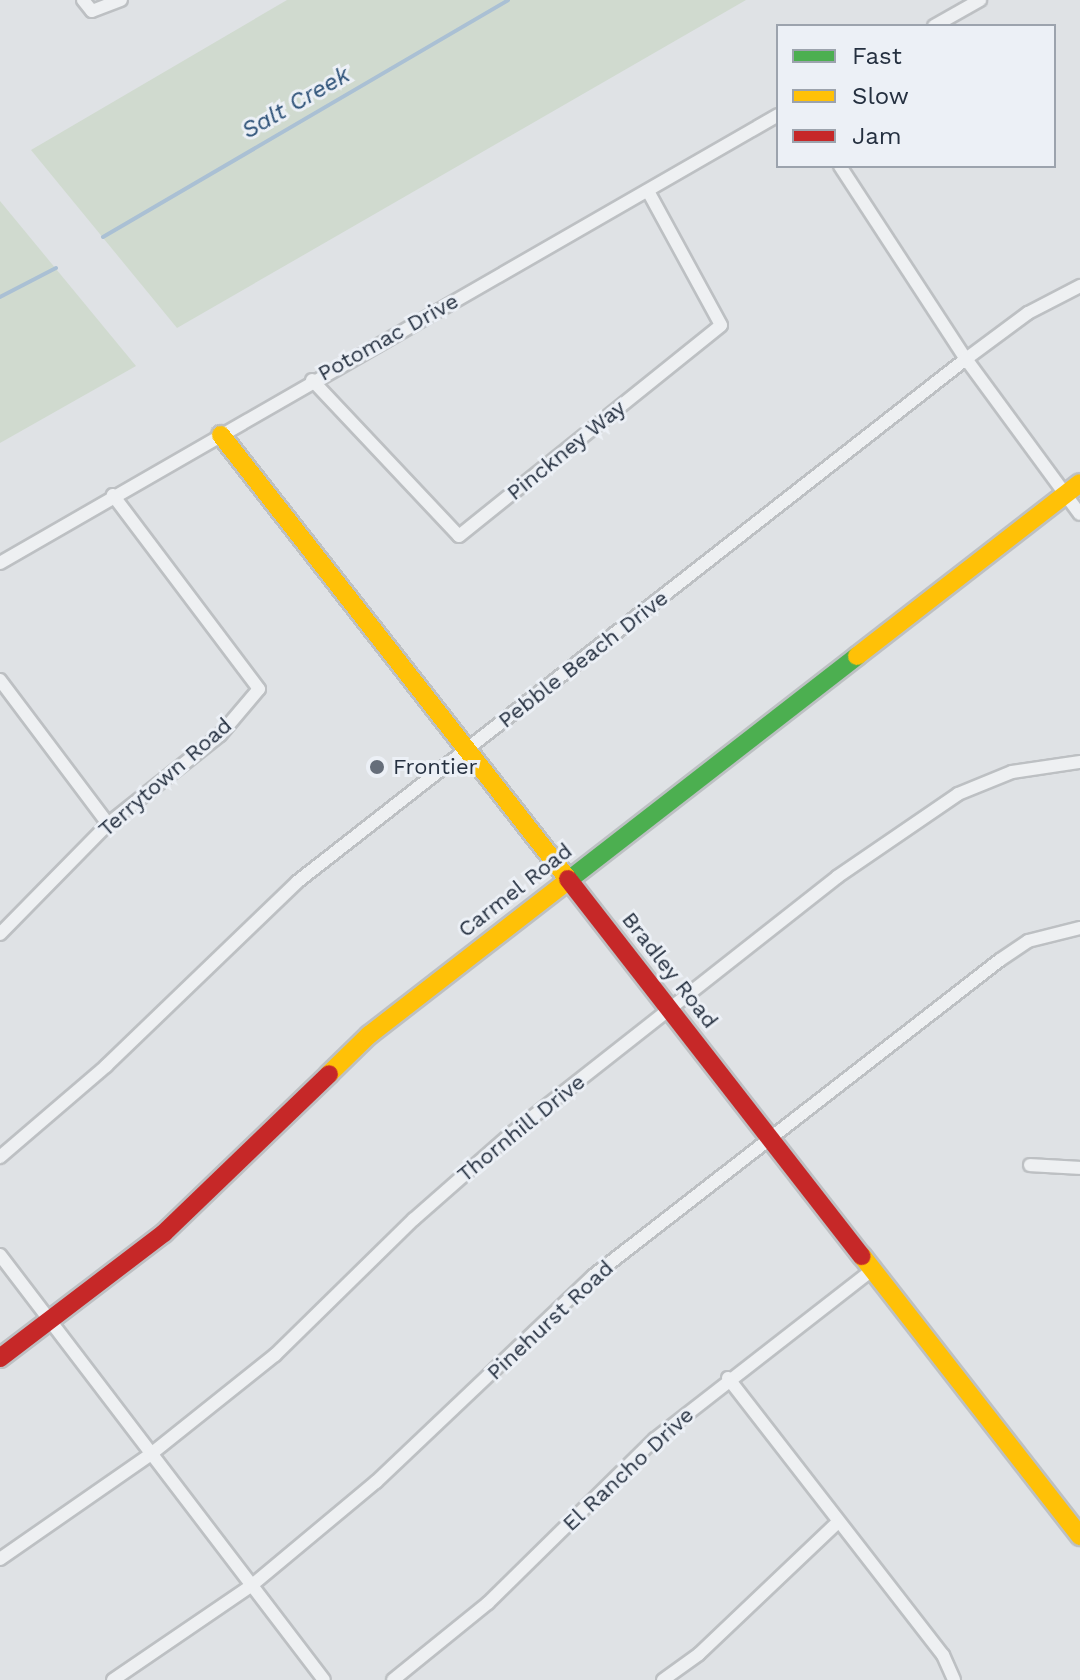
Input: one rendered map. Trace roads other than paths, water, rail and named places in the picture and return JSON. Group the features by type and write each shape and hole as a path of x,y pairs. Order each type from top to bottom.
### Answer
{"street":[{"path":"83,0 92,11 121,0"},
{"path":"956,21 980,0"},
{"name":"Potomac Drive","path":"0,563 312,380 776,116"},
{"path":"841,168 966,359 1074,488 1080,514"},
{"name":"Pinckney Way","path":"312,380 459,536 721,325 648,191"},
{"name":"Pebble Beach Drive","path":"0,1157 106,1066 297,882 966,359 1028,313 1080,286"},
{"name":"Bradley Road","path":"221,435 469,748 1080,1536"},
{"name":"Carmel Road","path":"0,1358 52,1322 164,1233 369,1035 1074,488"},
{"name":"Terrytown Road","path":"0,934 108,824 220,735 259,689 113,495"},
{"path":"0,680 108,824"},
{"name":"Thornhill Drive","path":"0,1559 151,1454 275,1355 414,1219 512,1133 837,877 958,794 1012,772 1080,762"},
{"name":"Pinehurst Road","path":"113,1680 251,1586 441,1424 593,1276 1028,941 1080,928"},
{"path":"1030,1165 1080,1168"},
{"path":"0,1255 324,1680"},
{"name":"El Rancho Drive","path":"393,1680 488,1603 655,1439 728,1378 872,1270"},
{"path":"728,1378 837,1523 943,1655 954,1680"},
{"path":"663,1680 699,1654 837,1523"}],"waterway":[{"name":"Salt Creek","path":"103,237 508,0"},
{"name":"Salt Creek","path":"0,297 56,268"}],"place":[{"name":"Frontier","path":"377,767"}]}
